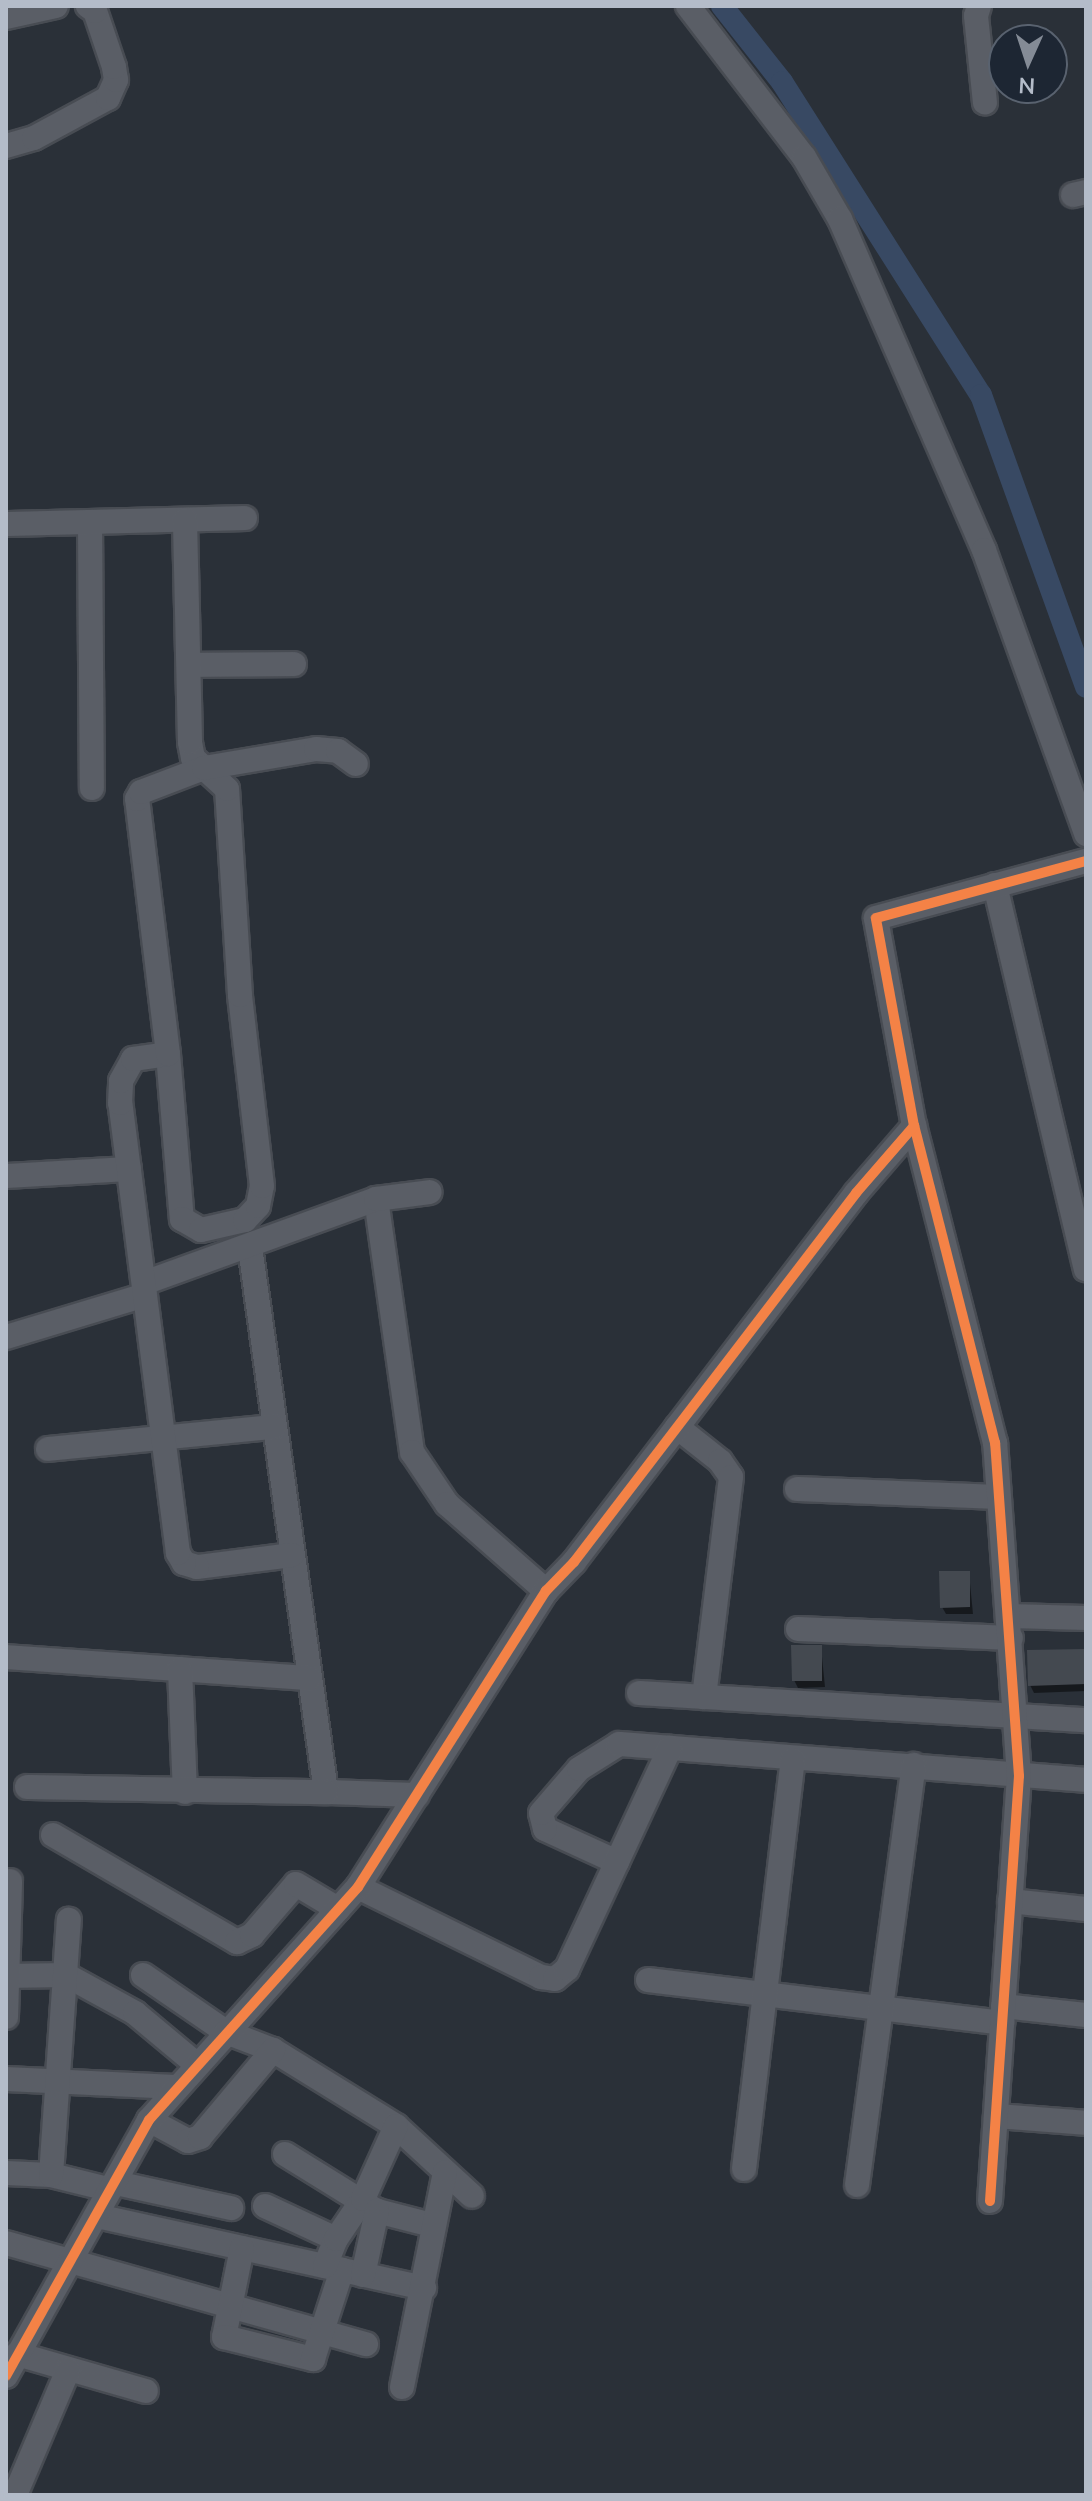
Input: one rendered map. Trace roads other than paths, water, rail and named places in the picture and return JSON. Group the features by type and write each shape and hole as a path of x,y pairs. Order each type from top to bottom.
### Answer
{"street":[{"path":"6,146 34,138 108,98 116,80 114,67 95,11 88,6"},
{"path":"688,6 804,157 840,219 984,550 1086,834"},
{"path":"979,6 976,16 985,103"},
{"path":"6,17 41,8"},
{"path":"6,524 245,518"},
{"path":"185,520 190,742 193,758 204,768 227,789 240,995 262,1186 258,1206 245,1220 201,1230 182,1219 168,1054 137,799 141,792 204,768 316,749 338,751 356,764"},
{"path":"90,522 92,788"},
{"path":"189,665 294,664"},
{"path":"990,2201 1019,1776 995,1443 914,1126 876,918 1086,861"},
{"path":"995,885 1081,1221 1086,1269"},
{"path":"168,1054 133,1059 125,1070 120,1103 163,1438 184,1563 197,1567 292,1555"},
{"path":"146,2391 68,2370 12,2365 149,2120 196,2064 358,1887 546,1591 677,1427 856,1193 914,1126"},
{"path":"6,1176 129,1169"},
{"path":"6,1337 145,1289 376,1199 430,1192"},
{"path":"376,1199 412,1452 447,1504 546,1591"},
{"path":"250,1247 326,1792"},
{"path":"48,1449 274,1427"},
{"path":"677,1427 720,1461 731,1477 704,1697"},
{"path":"797,1489 999,1497"},
{"path":"798,1629 1010,1627 1086,1618"},
{"path":"6,1657 309,1678"},
{"path":"180,1669 185,1792"},
{"path":"639,1693 1086,1720"},
{"path":"617,1862 545,1829 541,1813 579,1769 619,1744 793,1760 914,1765 1086,1780"},
{"path":"358,1887 555,1979 567,1969 670,1748"},
{"path":"744,2169 768,1994 793,1760"},
{"path":"857,2185 878,2008 914,1765"},
{"path":"27,1787 417,1795"},
{"path":"53,1835 232,1941 252,1935 296,1884 338,1909"},
{"path":"6,2017 10,1881"},
{"path":"1010,1901 1086,1909"},
{"path":"51,2175 69,1920"},
{"path":"8,1976 66,1975 135,2013 196,2064"},
{"path":"143,1975 226,2032 273,2050 396,2126 472,2196"},
{"path":"648,1980 878,2008 1086,2015"},
{"path":"149,2120 188,2141 200,2137 273,2050"},
{"path":"6,2079 176,2087"},
{"path":"996,2116 1086,2123"},
{"path":"242,2248 234,2307 224,2337 313,2359 326,2333 343,2270 370,2205 396,2126"},
{"path":"285,2154 370,2205 432,2225"},
{"path":"402,2387 445,2172"},
{"path":"6,2173 51,2175 231,2208"},
{"path":"336,2239 370,2205"},
{"path":"265,2206 336,2239"},
{"path":"97,2216 424,2288"},
{"path":"336,2239 343,2270"},
{"path":"6,2243 234,2307"},
{"path":"326,2333 366,2344"},
{"path":"15,2495 68,2370"}],"waterway":[{"path":"722,6 782,82 981,395 1086,687"}]}
